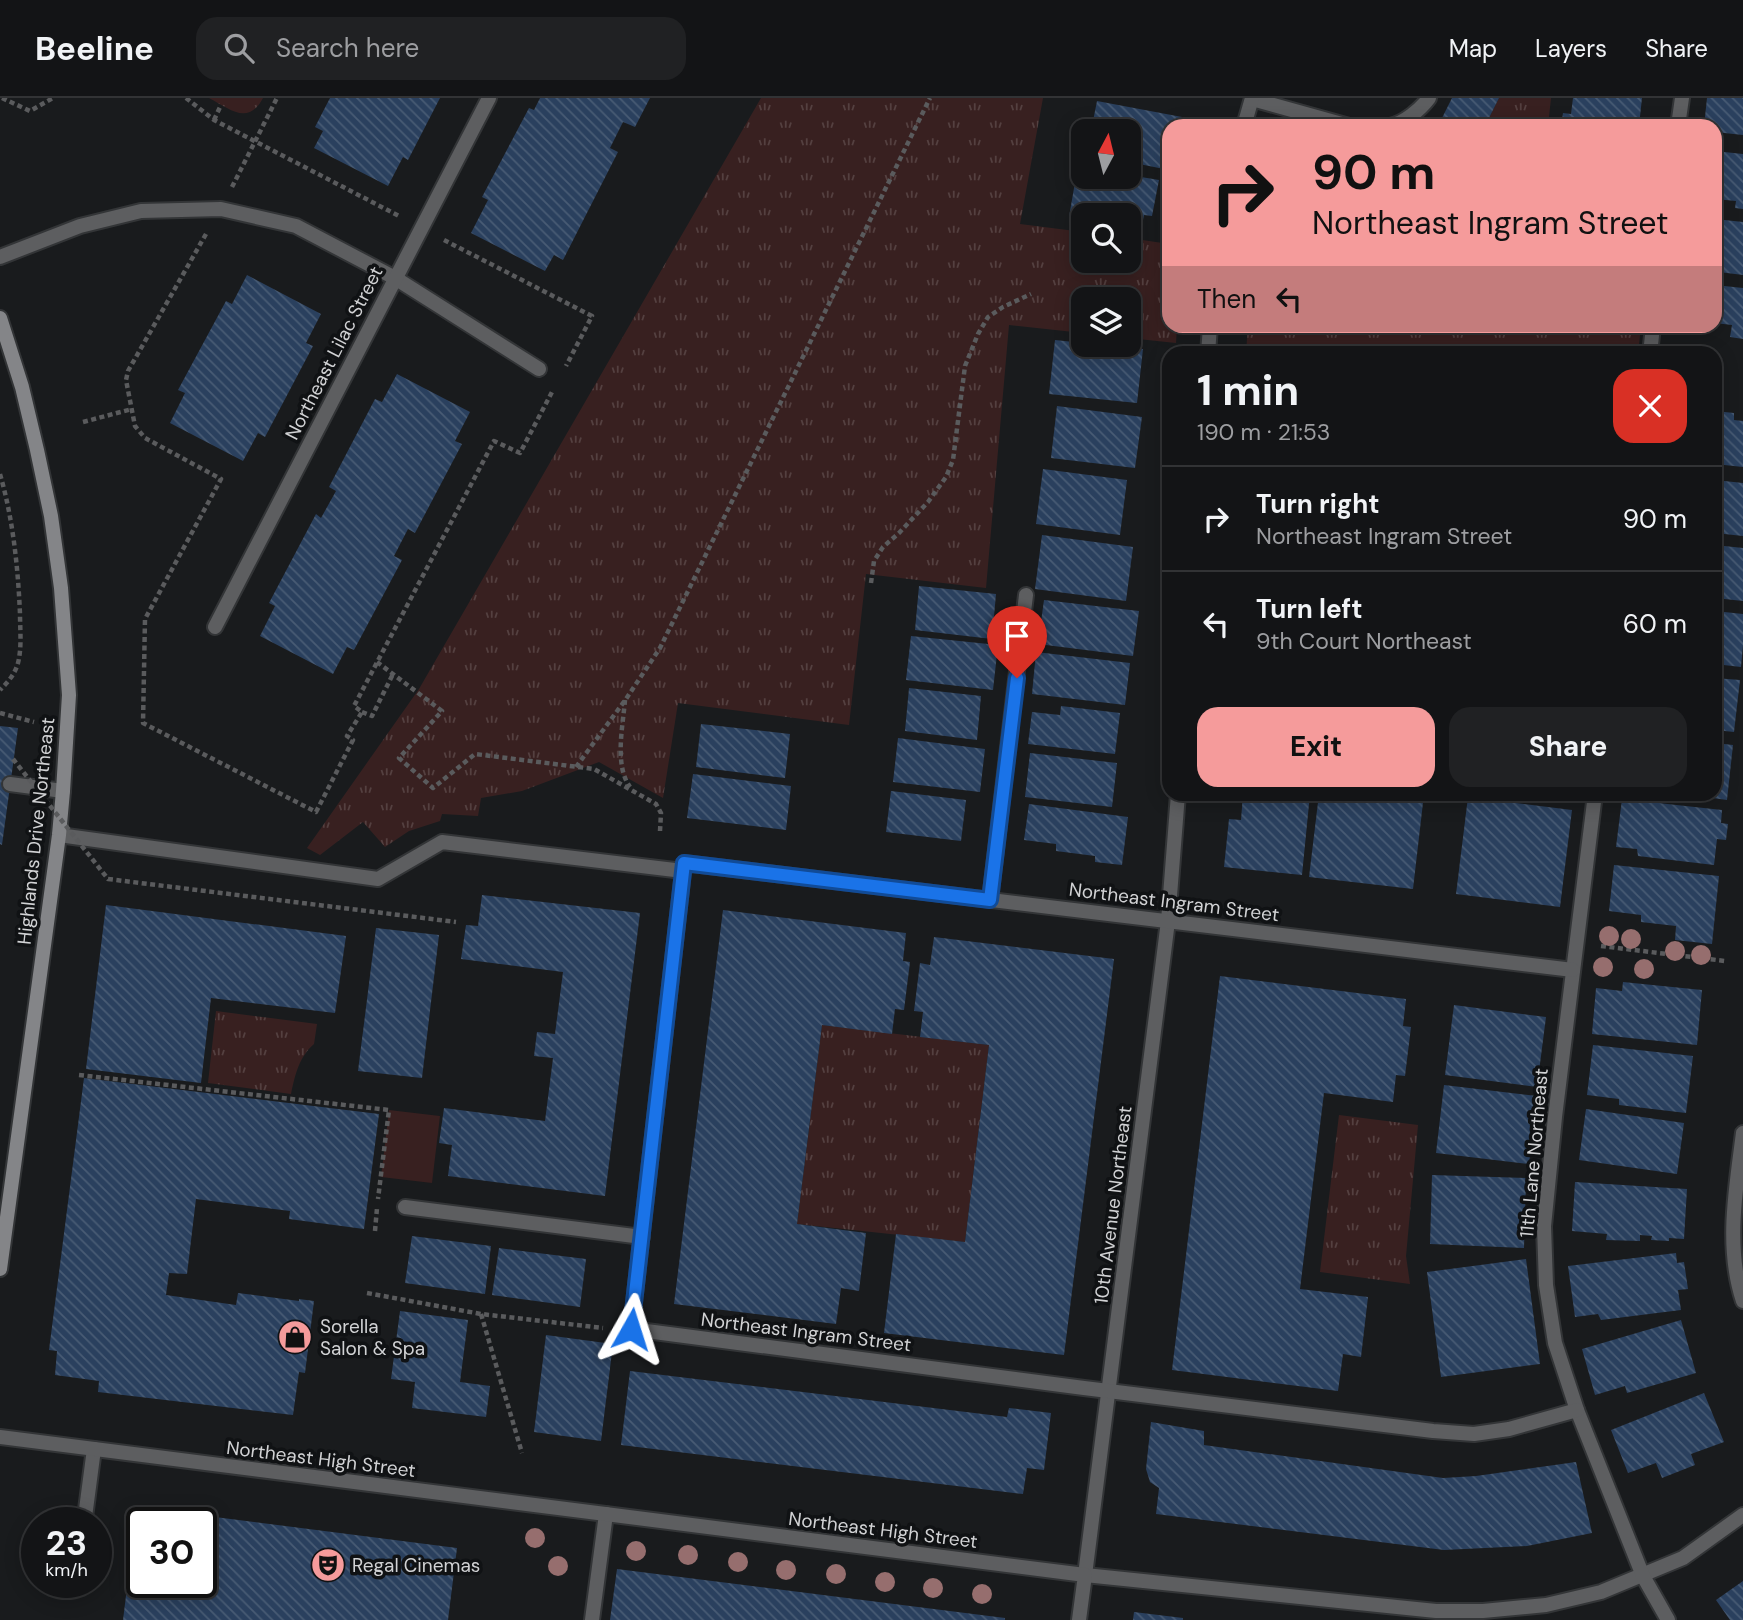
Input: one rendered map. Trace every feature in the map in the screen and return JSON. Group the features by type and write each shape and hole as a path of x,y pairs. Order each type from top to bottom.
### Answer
{"main road":[{"name":"Highlands Drive Northeast","path":"0,318 22,387 51,516 69,695 59,835 0,1269"}],"street":[{"name":"Northeast Lilac Street","path":"215,627 489,98"},
{"path":"1246,119 1252,98 1325,119"},
{"path":"1406,119 1429,98"},
{"path":"1679,119 1682,98"},
{"path":"0,257 80,226 141,211 221,209 296,226 395,278 539,369"},
{"path":"990,900 1026,594"},
{"path":"10,784 63,791"},
{"name":"10th Avenue Northeast","path":"1079,1620 1168,921 1177,801"},
{"name":"11th Lane Northeast","path":"1593,801 1544,1226 1546,1285 1555,1343 1577,1410 1643,1576 1668,1620"},
{"path":"59,835 378,879 442,842 683,871"},
{"name":"Northeast Ingram Street","path":"1573,970 684,863 631,1329 1433,1432 1474,1434 1509,1429 1577,1410"},
{"path":"1743,1133 1734,1203 1734,1254 1743,1301"},
{"path":"405,1207 642,1237"},
{"name":"Northeast High Street","path":"0,1437 1085,1575 1483,1616 1601,1592 1643,1576 1683,1558 1743,1515"},
{"path":"86,1507 94,1449"},
{"path":"592,1620 606,1514"}],"path":[{"path":"2,98 30,111 53,98"},
{"path":"576,767 660,648 930,98"},
{"path":"214,120 221,104"},
{"path":"871,583 874,561 883,547 928,502 946,477 953,460 965,366 978,334 988,317 1031,294"},
{"path":"146,338 128,371 127,380 135,426 145,438 221,479 145,619 143,723 316,812 353,740 347,736 362,712"},
{"path":"83,422 132,409"},
{"path":"393,674 372,716 354,706 494,440 520,453 535,422"},
{"path":"0,474 8,501 19,579 21,639 18,665 11,679 0,690"},
{"path":"377,662 442,711 399,758 433,788 475,754 594,769 656,804 660,813 660,831"},
{"path":"626,699 620,753 626,782 632,791"},
{"path":"0,713 34,722"},
{"path":"13,759 108,879 456,922"},
{"path":"1576,943 1725,961"},
{"path":"79,1075 389,1110 375,1231"},
{"path":"367,1293 481,1314 603,1328"},
{"path":"481,1314 522,1453"}],"green space":[{"path":"209,98 263,98 251,111 238,113"},
{"path":"761,98 1043,98 1020,224 1071,230 1071,273 1141,273 1141,240 1162,243 1162,333 1177,333 1176,343 1141,339 1141,287 1071,287 1071,332 1009,325 986,588 866,574 849,725 678,703 663,798 599,762 522,791 481,798 478,816 442,814 440,821 409,831 385,847 363,822 320,855 307,848 419,689"},
{"path":"1499,98 1551,98 1549,119 1488,119"},
{"path":"1247,333 1640,335 1639,346 1247,346"},
{"path":"216,1011 317,1024 314,1044 301,1061 291,1094 208,1083"},
{"path":"822,1025 989,1045 965,1242 797,1224"},
{"path":"389,1110 440,1116 432,1183 381,1177"},
{"path":"1339,1115 1418,1125 1406,1256 1410,1284 1320,1272"}],"building":[{"path":"330,98 440,98 408,160 403,157 388,186 314,148 323,131 315,127"},
{"path":"540,98 650,98 635,127 623,122 610,148 618,152 563,260 554,255 545,271 471,233 488,200 482,197 529,108 534,110"},
{"path":"1452,98 1499,98 1488,119 1442,119"},
{"path":"1573,98 1642,98 1640,119 1562,119 1563,113 1571,114"},
{"path":"1707,98 1743,98 1743,135 1722,133 1722,119 1705,119"},
{"path":"1097,101 1182,117 1162,119 1162,169 1141,164 1141,119 1093,119"},
{"path":"1722,152 1743,154 1743,209 1735,208 1736,201 1722,200"},
{"path":"1141,177 1159,180 1152,216 1144,215 1141,230 1141,203 1071,203 1074,189 1141,189"},
{"path":"1722,220 1743,222 1743,275 1722,272"},
{"path":"247,275 321,314 306,343 313,346 265,437 258,433 243,461 170,423 185,393 178,390 226,301 232,304"},
{"path":"1722,286 1743,288 1743,339 1730,337 1732,325 1722,324"},
{"path":"1055,340 1071,342 1071,357 1141,357 1143,349 1137,403 1049,394"},
{"path":"397,374 470,412 455,441 462,444 415,533 408,529 394,556 402,560 354,650 347,647 333,674 260,636 275,606 269,603 316,514 321,518 336,491 329,487 375,399 382,402"},
{"path":"1057,406 1142,417 1135,468 1051,458"},
{"path":"1722,412 1734,413 1734,420 1743,421 1743,467 1722,465"},
{"path":"1043,469 1127,480 1120,535 1036,524"},
{"path":"1722,481 1743,483 1743,536 1722,534"},
{"path":"1042,535 1133,547 1126,601 1035,589"},
{"path":"1722,546 1743,548 1743,601 1722,599"},
{"path":"919,586 996,594 992,639 915,630"},
{"path":"1044,600 1139,611 1133,656 1038,644"},
{"path":"1722,612 1743,614 1741,667 1722,665"},
{"path":"911,636 998,645 993,690 906,680"},
{"path":"1036,652 1130,663 1125,705 1032,694"},
{"path":"1722,679 1740,680 1734,732 1722,731"},
{"path":"909,688 981,696 977,740 905,731"},
{"path":"1061,706 1120,713 1115,754 1028,744 1032,712 1060,715"},
{"path":"701,724 790,734 785,778 696,767"},
{"path":"0,726 18,728 2,845 0,844"},
{"path":"898,738 985,749 980,792 893,782"},
{"path":"1722,744 1733,745 1727,800 1722,799"},
{"path":"1030,753 1117,763 1112,807 1025,797"},
{"path":"693,774 791,786 786,830 687,818"},
{"path":"891,791 966,800 961,841 886,832"},
{"path":"1242,801 1309,801 1302,875 1224,867 1229,819 1241,820"},
{"path":"1318,801 1423,801 1413,889 1309,877"},
{"path":"1468,801 1500,801 1572,810 1560,907 1456,894"},
{"path":"1622,801 1722,810 1721,823 1728,824 1726,840 1717,839 1714,865 1638,856 1637,849 1616,847"},
{"path":"1029,804 1128,817 1122,865 1095,862 1095,856 1056,851 1056,844 1024,840"},
{"path":"1614,865 1719,876 1712,944 1675,940 1676,926 1641,922 1641,915 1609,911"},
{"path":"482,895 640,913 605,1196 448,1176 452,1145 439,1143 444,1108 545,1121 553,1058 534,1056 537,1032 555,1034 563,972 461,959 466,925 478,926"},
{"path":"106,905 346,936 335,1013 211,998 201,1083 86,1069"},
{"path":"723,910 906,933 903,961 910,962 904,1010 895,1009 892,1034 822,1025 797,1224 866,1233 859,1291 841,1288 836,1324 674,1304"},
{"path":"376,928 439,935 422,1078 358,1071"},
{"path":"934,937 1114,959 1064,1355 884,1333 896,1234 965,1242 989,1045 920,1037 923,1012 914,1011 920,963 930,965"},
{"path":"1220,976 1406,999 1403,1026 1411,1027 1405,1076 1396,1075 1393,1102 1324,1093 1300,1289 1368,1297 1361,1357 1343,1354 1338,1391 1172,1370"},
{"path":"1623,982 1702,990 1697,1045 1592,1034 1596,988 1622,991"},
{"path":"1454,1005 1546,1017 1537,1087 1445,1075"},
{"path":"1593,1045 1693,1056 1686,1113 1619,1105 1619,1099 1587,1095"},
{"path":"84,1078 379,1114 364,1229 289,1219 290,1211 196,1199 187,1274 169,1273 166,1295 236,1305 238,1293 314,1301 305,1373 299,1372 293,1415 98,1392 99,1381 55,1375 57,1351 49,1350"},
{"path":"1444,1085 1537,1096 1529,1164 1436,1153"},
{"path":"1586,1109 1684,1123 1677,1174 1579,1160"},
{"path":"1432,1175 1526,1178 1524,1248 1430,1244"},
{"path":"1575,1182 1687,1189 1684,1239 1651,1240 1652,1236 1640,1235 1640,1241 1606,1240 1607,1234 1572,1231"},
{"path":"412,1236 491,1246 485,1294 405,1283"},
{"path":"499,1248 586,1259 580,1307 492,1295"},
{"path":"1676,1253 1677,1263 1684,1262 1688,1289 1678,1290 1681,1310 1601,1320 1598,1314 1575,1317 1568,1266"},
{"path":"1526,1259 1540,1364 1441,1377 1427,1272"},
{"path":"400,1311 468,1320 460,1382 490,1386 486,1417 412,1408 415,1382 391,1379"},
{"path":"1681,1320 1696,1373 1627,1393 1625,1386 1595,1395 1582,1349"},
{"path":"546,1335 613,1344 601,1441 534,1432"},
{"path":"630,1371 1007,1417 1009,1408 1051,1413 1044,1470 1027,1468 1023,1494 621,1445"},
{"path":"1704,1393 1724,1442 1691,1454 1695,1465 1662,1478 1656,1463 1628,1473 1611,1430"},
{"path":"1151,1422 1204,1431 1204,1445 1443,1478 1576,1462 1592,1533 1527,1546 1444,1550 1156,1514 1159,1488 1150,1482 1146,1469"},
{"name":"Regal Cinemas","path":"217,1517 457,1548 448,1620 123,1620 126,1596 126,1598 217,1598"},
{"path":"617,1569 1005,1618 1005,1620 610,1620"},
{"path":"1743,1581 1743,1620 1730,1620 1716,1600"},
{"path":"1134,1612 1183,1618 1183,1620 1133,1620"}],"place":[{"name":"Sorella Salon & Spa","path":"295,1337"},
{"name":"Regal Cinemas","path":"328,1565"}],"route":[{"path":"631,1329 684,863 990,900 1017,678"}]}
